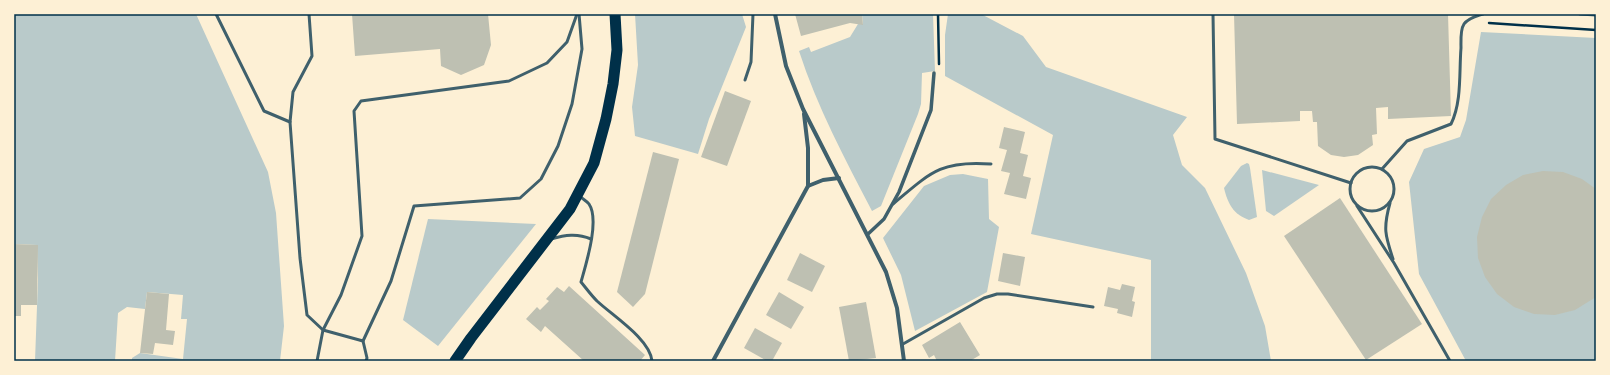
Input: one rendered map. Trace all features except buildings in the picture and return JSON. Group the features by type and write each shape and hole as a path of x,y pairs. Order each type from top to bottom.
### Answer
{"highway":[{"path":"455,361 570,209 594,163 614,84 617,50 615,14"}],"street":[{"path":"775,14 786,66 803,110 868,234 886,272 897,308 903,344 904,361"},
{"path":"868,234 884,219 892,205 931,110 934,73"},
{"path":"713,361 808,186 808,148 803,110"},
{"path":"808,186 823,180 838,178"}],"lane":[{"path":"216,14 264,111 290,122"},
{"path":"309,14 312,56 294,92 290,122 300,258 307,316 323,330 363,342"},
{"path":"316,361 323,330 341,295 362,236 354,111 361,101 509,81 547,63 567,42 578,14"},
{"path":"366,361 367,358 363,342 391,281 414,206 520,198 542,179 558,146 572,104 582,49 578,14"},
{"path":"745,80 752,62 753,14"},
{"path":"1212,14 1215,139 1351,183"},
{"path":"1382,169 1408,141 1451,124 1456,116 1458,101 1461,35 1464,23 1474,16 1483,14"},
{"path":"1580,14 1596,15"},
{"path":"892,205 930,174 950,165 969,162 991,164"},
{"path":"1394,263 1385,234 1386,219 1394,188 1393,180 1382,169 1368,167 1356,174 1351,183 1350,194 1394,263 1450,361"},
{"path":"578,194 590,205 594,219 581,282 596,300 645,343 651,353 652,361"},
{"path":"1357,206 1370,212 1378,211 1385,208 1391,200"},
{"path":"547,240 566,234 582,235 591,239"},
{"path":"903,344 984,298 997,294 1008,294 1093,307"}],"path":[{"path":"934,73 939,71 938,14"},
{"path":"1484,23 1596,30"}],"shaded area":[{"path":"14,14 196,14 268,172 276,213 284,326 280,361 132,361 132,358 140,353 183,359 187,319 181,319 183,295 147,292 145,309 127,307 118,313 115,361 35,361 38,279 37,245 14,244"},
{"path":"635,14 742,14 746,27 709,119 698,154 635,136 632,107 638,65"},
{"path":"862,14 933,14 935,71 922,73 921,104 918,114 881,206 872,211 823,113 799,51 809,47 811,52 850,37 858,24 863,24"},
{"path":"948,14 981,14 1023,36 1046,67 1187,117 1173,135 1182,165 1205,188 1246,273 1265,326 1271,361 1151,361 1151,260 1031,234 1053,135 945,76 945,35"},
{"path":"1481,32 1596,38 1596,361 1466,361 1419,274 1409,182 1424,149 1460,137 1466,120"},
{"path":"1247,163 1249,164 1250,168 1257,217 1249,220 1243,218 1232,208 1227,199 1224,188 1241,166"},
{"path":"1262,170 1319,185 1274,216 1266,211"},
{"path":"963,174 988,179 989,219 999,227 987,292 915,331 901,275 883,238 924,186 950,175"},
{"path":"428,219 536,224 438,346 403,320"}]}
